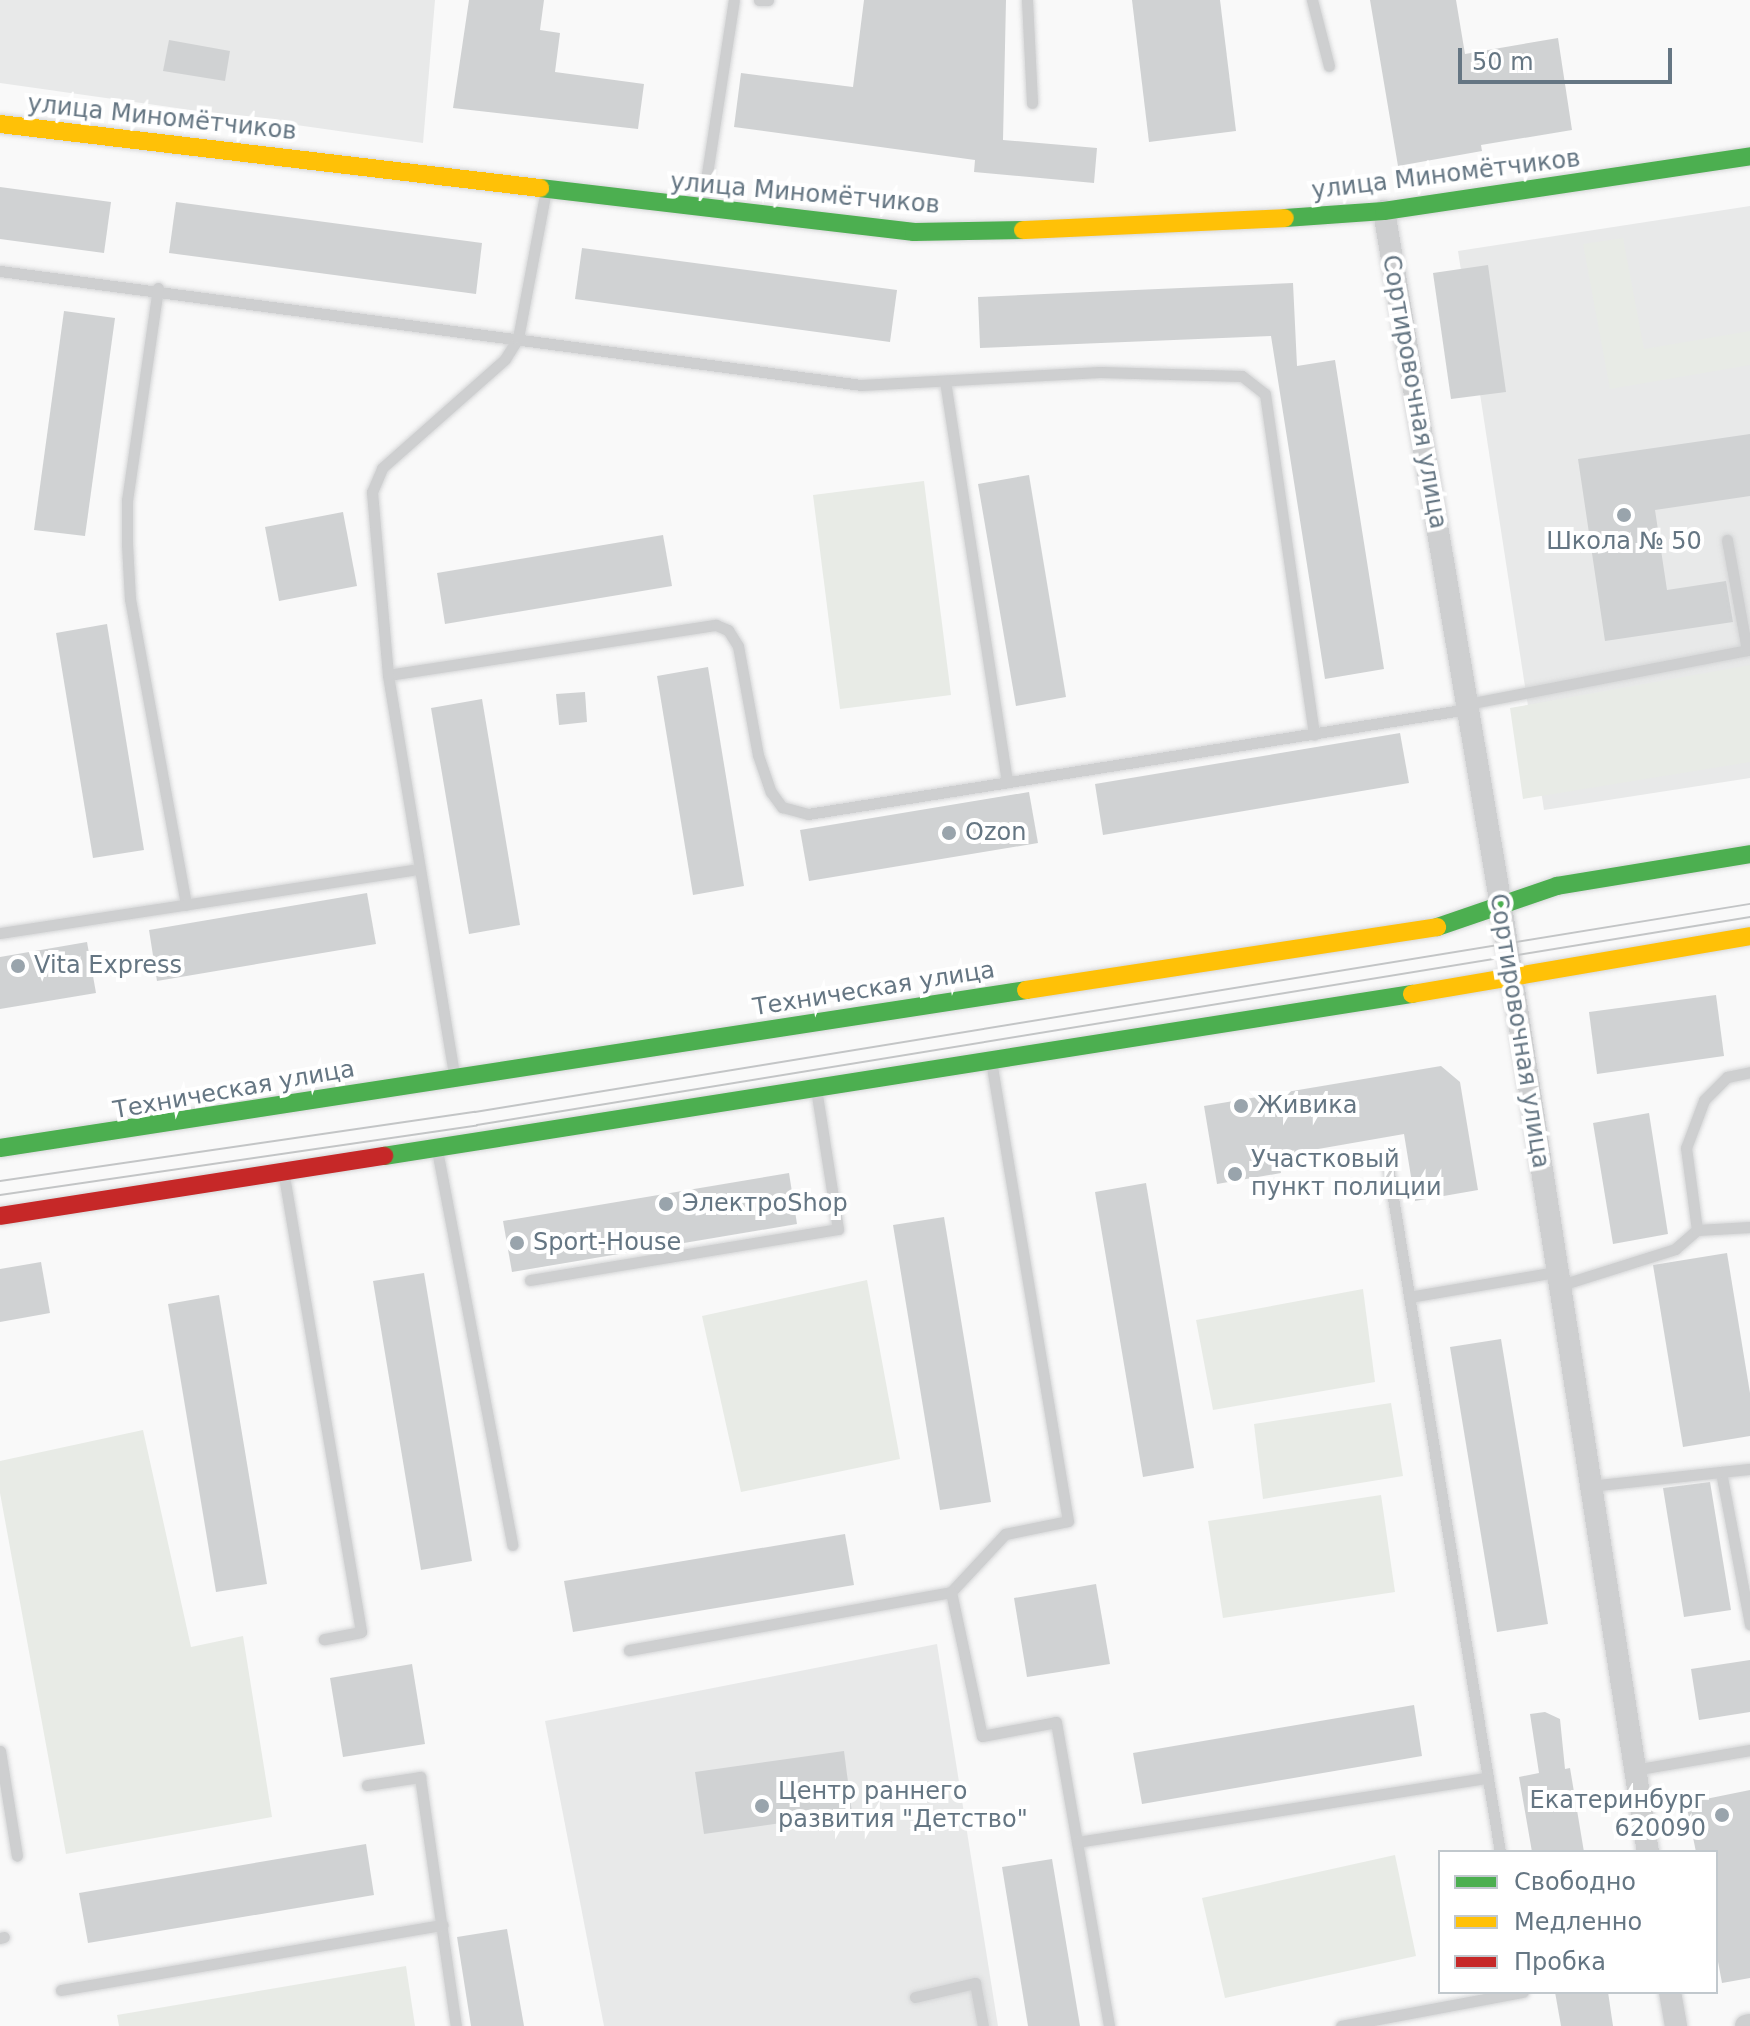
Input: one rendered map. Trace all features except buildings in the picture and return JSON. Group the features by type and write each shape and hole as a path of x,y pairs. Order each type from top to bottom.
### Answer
{"street":[{"name":"улица Миномётчиков","path":"0,124 547,189 701,211 914,232 1112,229 1384,211 1750,156"},
{"name":"Сортировочная улица","path":"1384,211 1501,906 1556,1279 1648,1850"},
{"name":"Техническая улица","path":"0,1148 1445,926 1557,886 1750,854"},
{"path":"0,1216 991,1061 1750,936"},
{"path":"1670,1994 1676,2026"}],"lane":[{"path":"701,211 734,0"},
{"path":"759,0 768,0"},
{"path":"1027,0 1032,103"},
{"path":"1312,0 1329,66"},
{"path":"455,1079 388,675 372,492 382,468 505,359 518,338 547,189"},
{"path":"0,271 158,288 861,385 1100,372 1242,376 1259,386 1265,394 1314,734"},
{"path":"158,288 127,500 127,544 130,599 186,905"},
{"path":"945,381 1007,782"},
{"path":"388,675 716,625 728,630 738,646 758,755 782,807 808,814 1314,734 1749,650 1727,540"},
{"path":"0,933 412,870"},
{"path":"629,1650 951,1592 1005,1534 1068,1521 991,1061"},
{"path":"1697,1230 1686,1148 1704,1100 1727,1077 1750,1072"},
{"path":"530,1280 838,1229 816,1088"},
{"path":"436,1149 512,1545"},
{"path":"1387,1161 1500,1850"},
{"path":"283,1172 361,1632 324,1639"},
{"path":"1409,1297 1556,1279 1675,1249 1697,1230 1750,1227"},
{"path":"1589,1486 1750,1469"},
{"path":"1721,1472 1750,1624"},
{"path":"951,1592 982,1736 1056,1722 1109,2026"},
{"path":"1634,1770 1750,1750"},
{"path":"0,1751 17,1856"},
{"path":"367,1785 420,1777 456,2026"},
{"path":"1077,1842 1488,1778"},
{"path":"61,1990 442,1925"},
{"path":"915,1997 975,1983 983,2026"},
{"path":"1341,2026 1512,1994"}],"shaded area":[{"path":"0,0 435,0 423,143 0,83"},
{"name":"Школа № 50","path":"1750,206 1750,778 1544,810 1458,251"},
{"path":"1623,238 1644,349 1750,331 1750,365 1610,389 1583,244"},
{"path":"924,481 951,695 840,709 813,495"},
{"path":"1750,665 1750,762 1523,799 1510,708"},
{"path":"867,1280 900,1459 741,1492 702,1316"},
{"path":"1363,1289 1375,1382 1213,1410 1196,1320"},
{"path":"1391,1403 1403,1476 1263,1499 1254,1424"},
{"path":"143,1430 191,1647 243,1636 272,1817 66,1854 0,1493 0,1461"},
{"path":"1381,1495 1395,1592 1223,1618 1208,1521"},
{"name":"Центр раннего развития \"Детство\"","path":"937,1644 998,2026 604,2026 545,1721"},
{"path":"1395,1855 1416,1956 1225,1998 1202,1898"},
{"path":"406,1966 415,2026 119,2026 117,2015"}],"tram line":[{"path":"0,1181 475,1112 1750,904"},
{"path":"0,1195 477,1125 1750,917"}],"traffic: fast":[{"path":"1285,218 1384,211 1750,156"},
{"path":"540,188 914,232 1023,230"},
{"path":"1437,927 1557,886 1750,854"},
{"path":"0,1148 1026,990"},
{"path":"384,1156 1412,994"}],"traffic: slow":[{"path":"0,124 540,188"},
{"path":"1023,230 1285,218"},
{"path":"1026,990 1437,927"},
{"path":"1412,994 1750,936"}],"traffic: jam":[{"path":"0,1216 384,1156"}],"place":[{"name":"Школа № 50","path":"1624,515"},
{"name":"Ozon","path":"949,833"},
{"name":"Vita Express","path":"18,966"},
{"name":"Живика","path":"1241,1106"},
{"name":"Участковый пункт полиции","path":"1235,1174"},
{"name":"ЭлектроShop","path":"666,1204"},
{"name":"Sport-House","path":"517,1243"},
{"name":"Центр раннего развития \"Детство\"","path":"762,1806"},
{"name":"Екатеринбург 620090","path":"1722,1815"}]}
